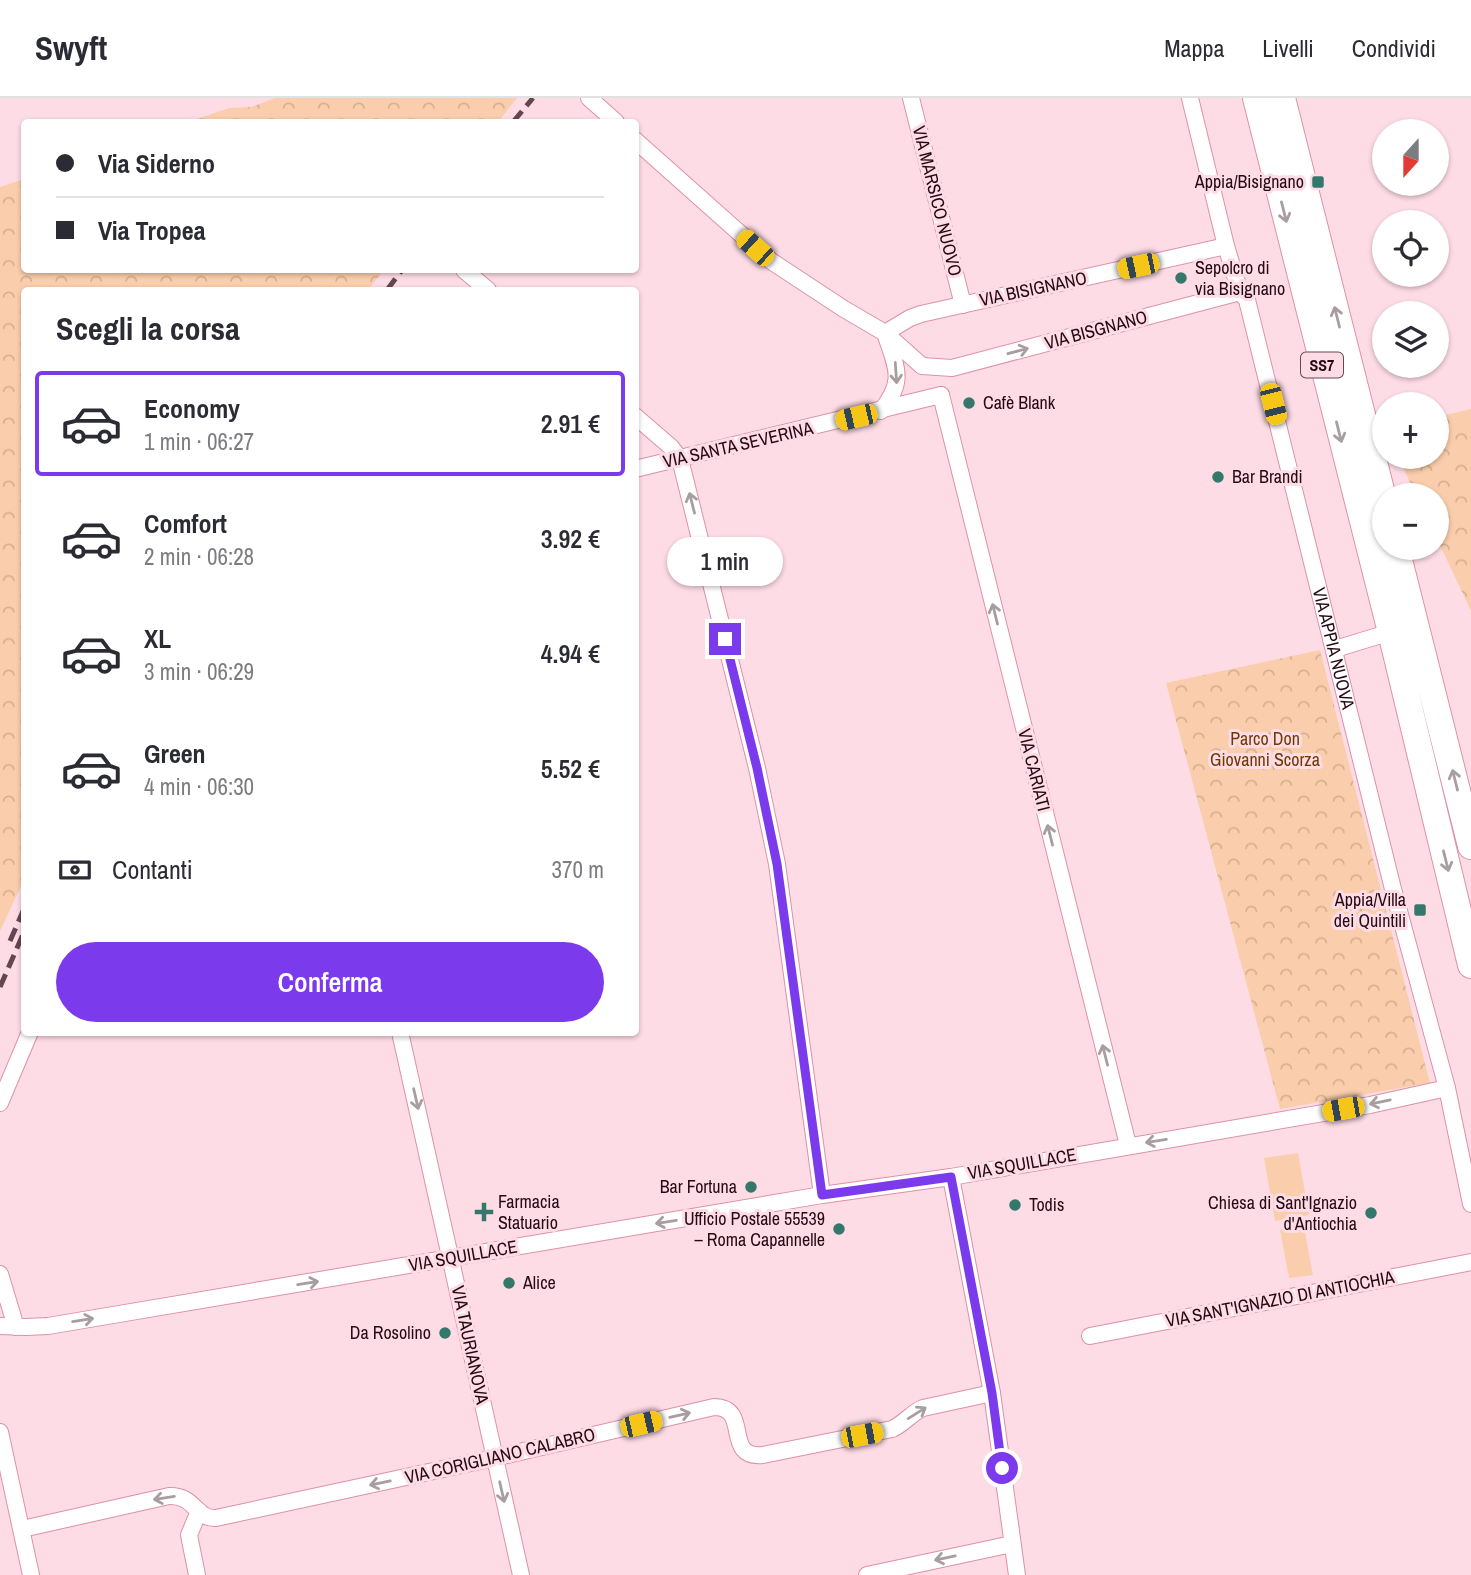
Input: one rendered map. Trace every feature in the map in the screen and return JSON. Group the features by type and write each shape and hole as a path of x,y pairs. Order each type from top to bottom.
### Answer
{"main road":[{"name":"SS7","path":"1255,98 1391,632 1471,965"},
{"name":"SS7","path":"1282,98 1379,483"},
{"path":"1399,560 1471,846"}],"street":[{"path":"589,98 613,119"},
{"name":"VIA MARSICO NUOVO","path":"911,98 963,305"},
{"name":"VIA APPIA NUOVA","path":"1190,98 1226,246 1240,292 1247,300 1393,889 1447,1088 1471,1204"},
{"path":"639,143 771,261 844,309 885,332 922,366 952,368 941,395"},
{"name":"VIA BISIGNANO","path":"885,332 910,318 1226,246"},
{"path":"468,273 484,287"},
{"name":"VIA BISGNANO","path":"952,368 1240,292"},
{"path":"881,411 895,392 897,382 897,368 885,332"},
{"name":"VIA SANTA SEVERINA","path":"639,468 941,395"},
{"name":"VIA CARIATI","path":"941,395 1128,1145"},
{"path":"639,419 671,447 680,459 757,768 777,864 822,1195"},
{"path":"1335,649 1391,632"},
{"path":"0,1103 28,1036"},
{"name":"VIA TAURIANOVA","path":"401,1036 521,1575"},
{"name":"VIA SQUILLACE","path":"8,1326 61,1324 822,1195 951,1177 1370,1105 1447,1088"},
{"path":"951,1177 992,1393 1017,1575"},
{"name":"VIA SANT'IGNAZIO DI ANTIOCHIA","path":"1090,1336 1471,1262"},
{"path":"0,1274 8,1326"},
{"name":"VIA CORIGLIANO CALABRO","path":"22,1529 169,1496 184,1498 209,1518 216,1518 718,1407 727,1409 733,1416 744,1451 749,1455 763,1455 892,1429 923,1408 992,1393"},
{"path":"0,1432 31,1575"},
{"path":"197,1575 189,1535 200,1511"},
{"path":"867,1575 1012,1544"}],"green space":[{"path":"275,98 517,98 500,119 197,119 229,108 251,107"},
{"path":"21,180 21,273 382,273 370,287 21,287 21,886 0,931 0,187"},
{"path":"1471,409 1471,611 1447,560 1449,483 1410,483 1404,469 1449,469 1449,414"},
{"name":"Parco Don Giovanni Scorza","path":"1320,650 1430,1083 1280,1109 1166,683"},
{"path":"1298,1153 1309,1215 1275,1221 1264,1158"},
{"path":"1304,1227 1313,1275 1289,1278 1280,1230"}],"railway":[{"path":"516,119 533,98"},
{"path":"389,287 400,273"},
{"path":"10,941 21,916"},
{"path":"0,987 21,939"}],"place":[{"name":"Appia/Bisignano","path":"1318,182"},
{"name":"Sepolcro di via Bisignano","path":"1181,278"},
{"name":"Cafè Blank","path":"969,403"},
{"name":"Bar Brandi","path":"1218,477"},
{"name":"Appia/Villa dei Quintili","path":"1420,910"},
{"name":"Bar Fortuna","path":"751,1187"},
{"name":"Todis","path":"1015,1205"},
{"name":"Farmacia Statuario","path":"484,1212"},
{"name":"Chiesa di Sant'Ignazio d'Antiochia","path":"1371,1213"},
{"name":"Ufficio Postale 55539 – Roma Capannelle","path":"839,1229"},
{"name":"Alice","path":"509,1283"},
{"name":"Da Rosolino","path":"445,1333"}],"route":[{"path":"725,639 757,768 777,864 822,1195 951,1177 992,1393 1002,1468"}]}
